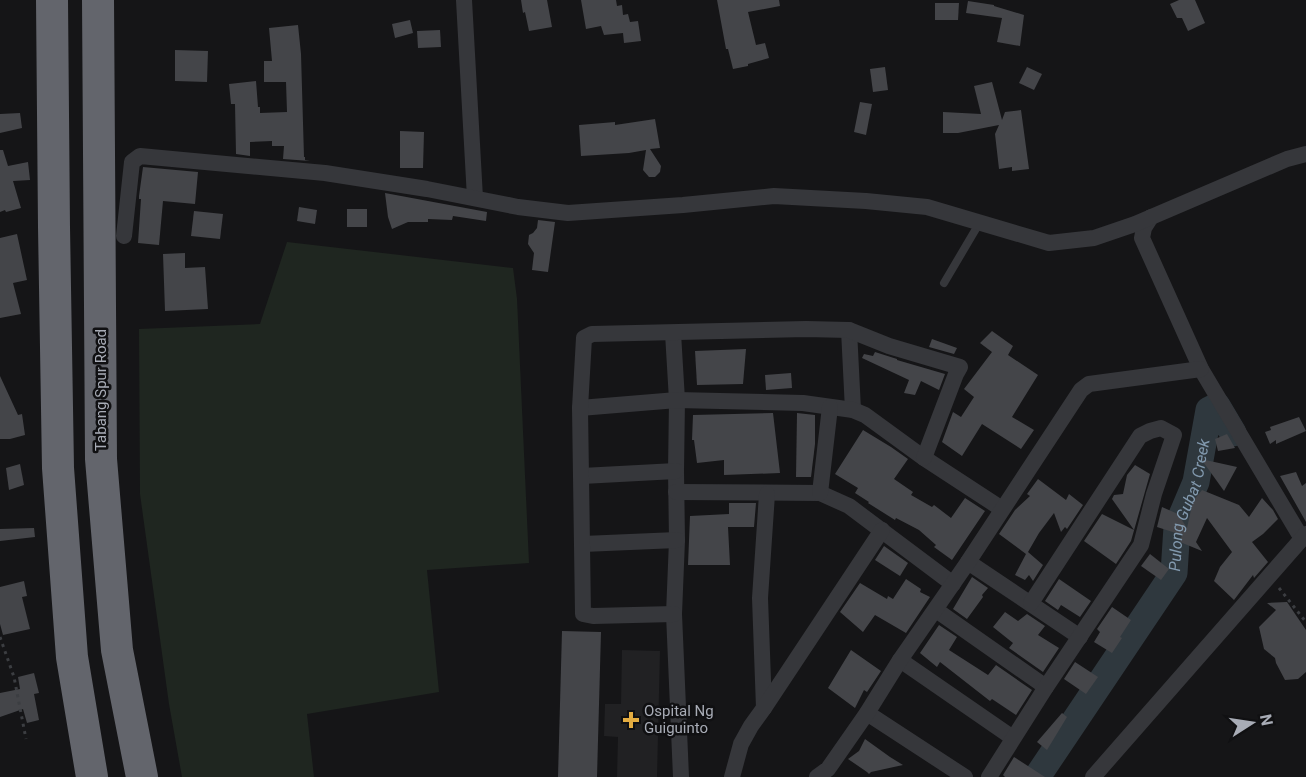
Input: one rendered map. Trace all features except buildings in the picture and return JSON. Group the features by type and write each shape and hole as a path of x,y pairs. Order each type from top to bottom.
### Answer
{"highway":[{"path":"52,0 58,468 72,657 92,777"},
{"name":"Tabang Spur Road","path":"98,0 101,459 117,650 142,777"}],"street":[{"path":"464,0 475,198"},
{"path":"124,236 132,162 140,156 325,173 427,189 518,207 568,213 774,196 866,201 927,207 1049,243 1094,238 1151,217 1287,159 1306,154"},
{"path":"1093,777 1304,537 1201,369 1142,238 1144,228 1151,217"},
{"path":"674,614 592,616 583,614 580,408 584,338 592,334 806,328 849,330 889,346 960,367 924,458"},
{"path":"849,330 853,410"},
{"path":"673,333 677,400 677,540 674,614 681,777"},
{"path":"828,774 900,660 936,610 1081,390 1089,384 1201,369"},
{"path":"580,408 677,400 803,403 853,410 865,415 924,458 1002,509"},
{"path":"820,494 830,407"},
{"path":"989,777 1141,545 1154,494 1174,435 1161,428 1140,436 1031,603"},
{"path":"582,476 676,471"},
{"path":"676,492 820,494 849,506 953,584"},
{"path":"764,708 760,598 766,494"},
{"path":"732,777 741,744 751,726 882,530"},
{"path":"583,544 677,540"},
{"path":"968,562 1080,637"},
{"path":"936,610 1046,687"},
{"path":"900,660 1013,738"},
{"path":"867,713 965,777"}],"lane":[{"path":"944,283 980,222"}],"path":[{"path":"1269,577 1306,622"},
{"path":"0,637 14,677 26,739"}],"shaded area":[{"path":"287,242 513,268 517,299 529,563 427,570 439,692 307,714 314,777 182,777 169,704 140,494 139,329 260,324"},
{"name":"Ospital Ng Guiguinto","path":"622,650 660,651 657,777 617,777 618,737 604,736 605,704 621,704"}],"waterway":[{"name":"Pulong Gubat Creek","path":"1037,777 1174,573 1177,527 1196,482 1209,410 1217,406 1233,433"}],"place":[{"name":"Ospital Ng Guiguinto","path":"631,720"}]}
